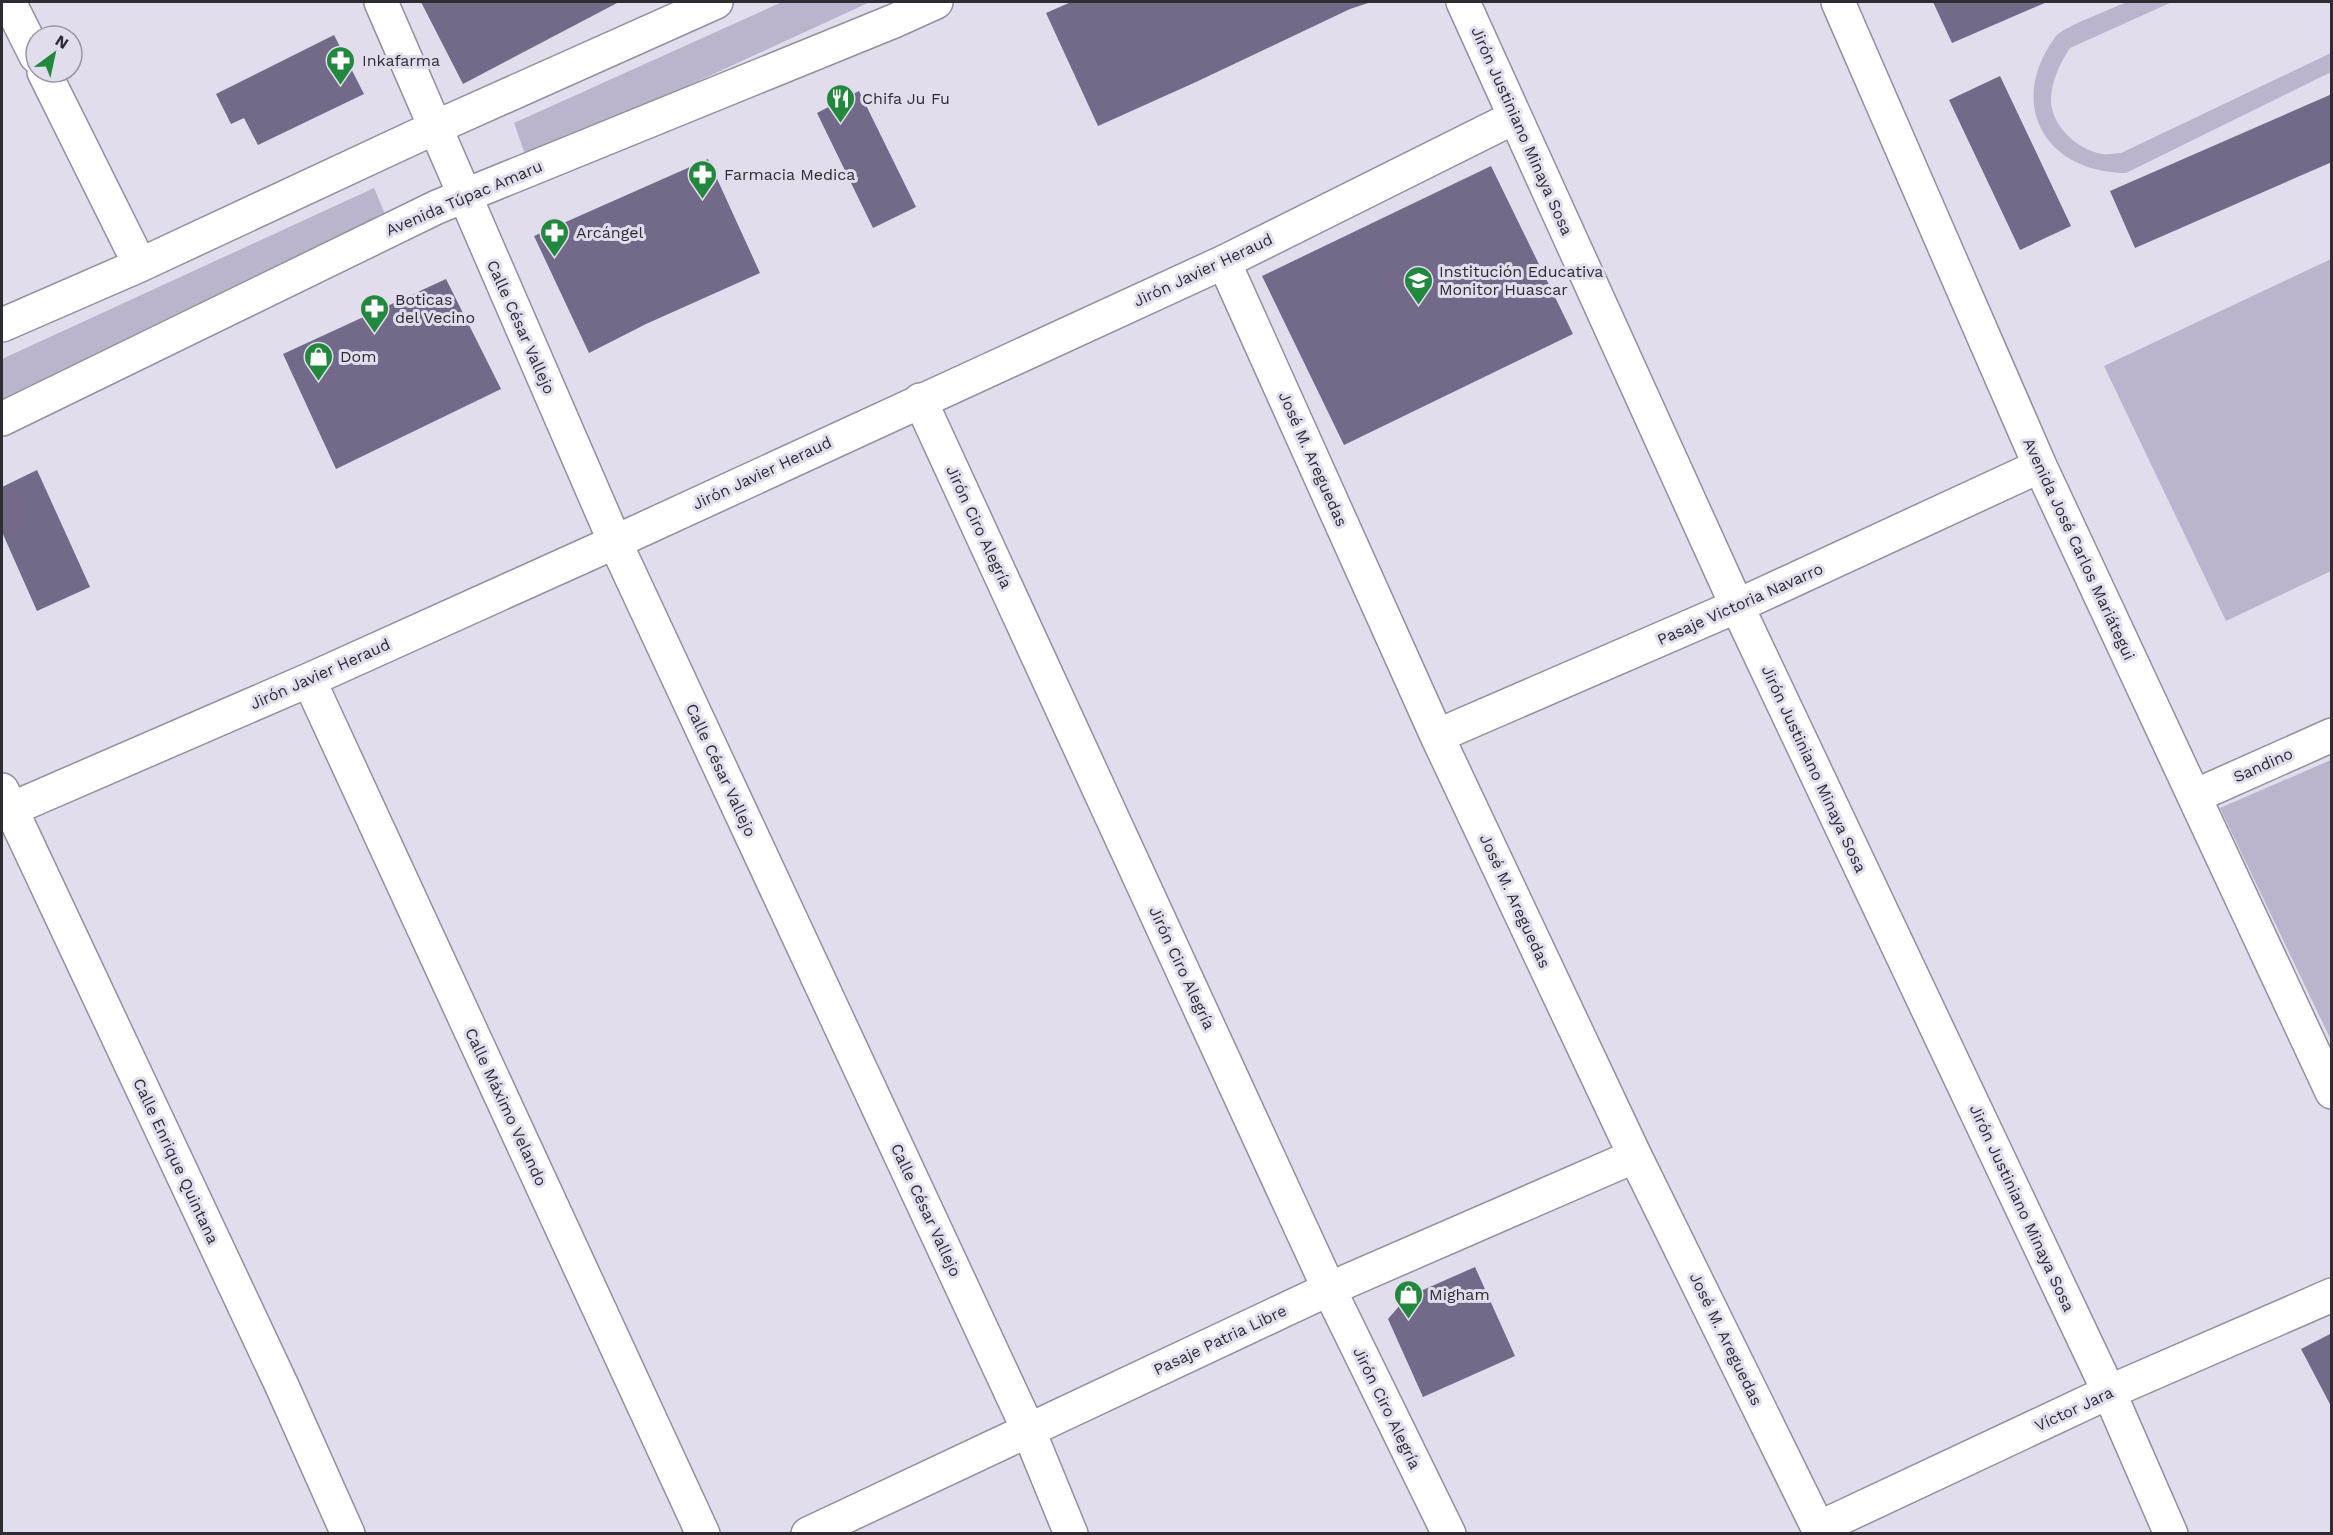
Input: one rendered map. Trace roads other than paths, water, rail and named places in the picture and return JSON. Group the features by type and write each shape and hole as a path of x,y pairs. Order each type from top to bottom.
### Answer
{"street":[{"path":"9,2 24,32"},
{"name":"Calle César Vallejo","path":"381,2 615,542 1028,1429 1071,1533"},
{"path":"2,325 140,265 434,128 716,2"},
{"name":"Avenida Túpac Amaru","path":"2,419 436,207 936,2"},
{"name":"Jirón Justiniano Minaya Sosa","path":"1463,2 1737,606 2109,1392 2171,1533"},
{"name":"Avenida José Carlos Mariátegui","path":"1838,2 2040,466 2331,1092"},
{"path":"50,84 140,265"},
{"name":"Jirón Javier Heraud","path":"4,804 309,680 615,542 1224,262 1515,117"},
{"name":"José M. Areguedas","path":"1224,262 1437,736 1635,1156 1820,1531"},
{"name":"Jirón Ciro Alegría","path":"920,400 1329,1290 1449,1533"},
{"name":"Pasaje Victoria Navarro","path":"1437,736 1737,606 2040,466"},
{"name":"Calle Máximo Velando","path":"309,680 703,1533"},
{"name":"Sandino","path":"2195,796 2331,735"},
{"name":"Calle Enrique Quintana","path":"4,804 277,1376 348,1533"},
{"name":"Pasaje Patria Libre","path":"808,1533 1329,1290 1635,1156"},
{"name":"Víctor Jara","path":"1820,1531 2109,1392 2331,1295"}],"place":[{"name":"Inkafarma","path":"341,86"},
{"name":"Chifa Ju Fu","path":"841,124"},
{"name":"Farmacia Medica","path":"703,200"},
{"name":"Arcángel","path":"555,258"},
{"name":"Institución Educativa Monitor Huascar","path":"1418,306"},
{"name":"Boticas del Vecino","path":"374,334"},
{"name":"Dom","path":"319,382"},
{"name":"Migham","path":"1408,1320"}]}
